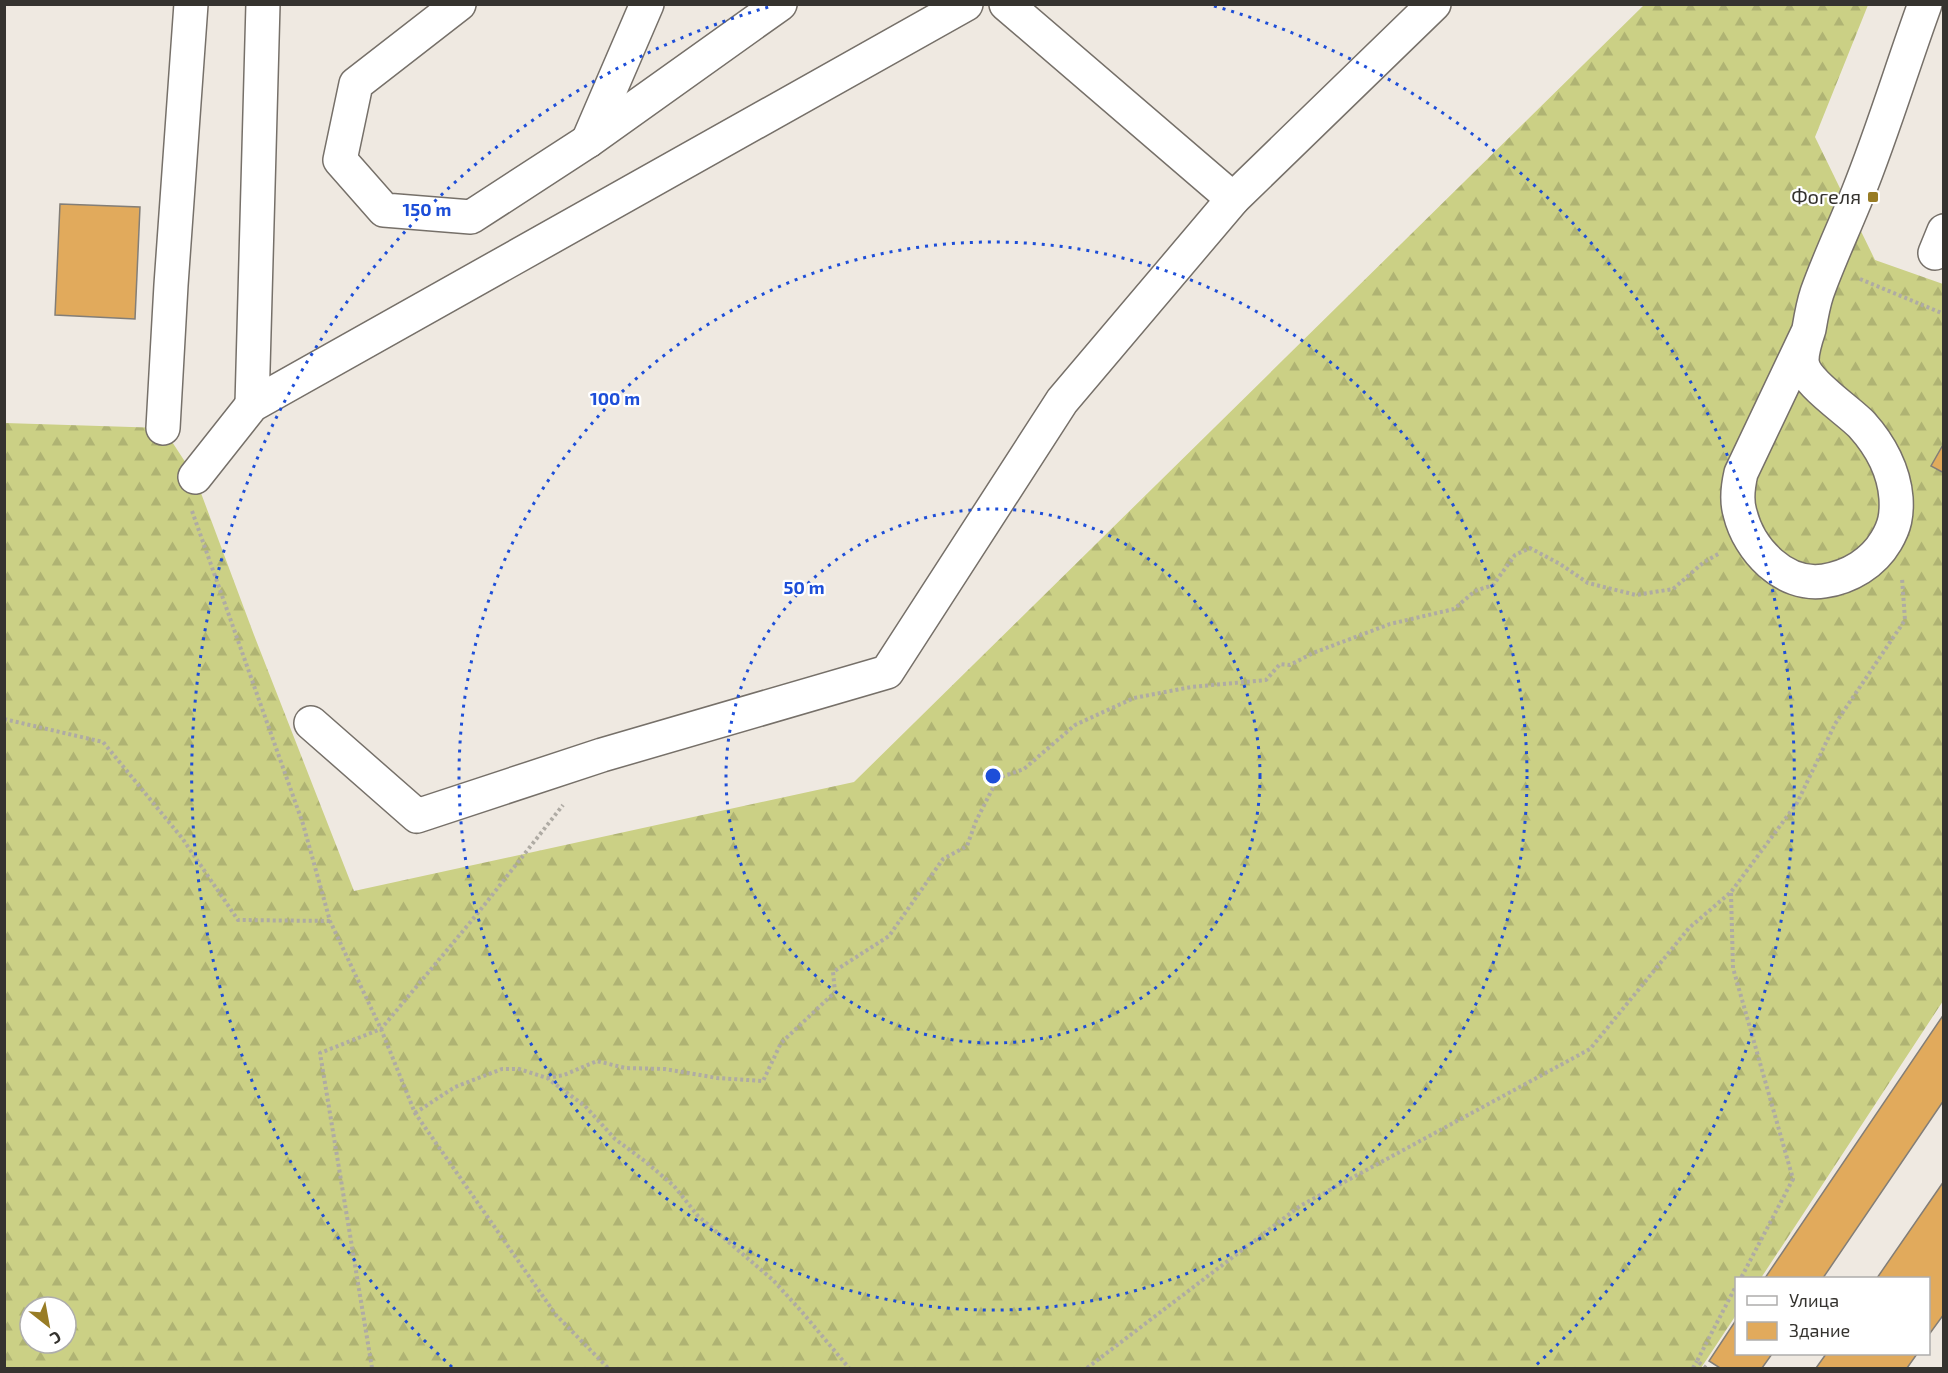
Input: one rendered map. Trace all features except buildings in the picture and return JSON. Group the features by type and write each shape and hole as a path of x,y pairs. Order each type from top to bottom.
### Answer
{"lane":[{"path":"164,428 171,285 191,4"},
{"path":"252,405 263,4"},
{"path":"459,4 356,84 340,160 384,210 471,217 588,141 780,4"},
{"path":"588,141 647,4"},
{"path":"193,491 252,405 966,4"},
{"path":"1006,4 1233,199"},
{"path":"311,723 417,816 602,754 887,672 1062,401 1233,199 1434,4"},
{"path":"1808,332 1741,473 1738,490 1739,512 1747,532 1761,552 1775,567 1793,578 1814,582 1838,579 1861,568 1881,549 1894,528 1897,515 1895,489 1889,466 1878,446 1863,426 1809,376 1802,362 1817,294 1859,191 1925,4"}],"path":[{"path":"1853,276 1944,314"},
{"path":"193,491 303,824 330,921 381,1029 416,1113 556,1315 608,1368"},
{"path":"548,1078 564,1075 597,1061 625,1068 665,1069 717,1078 763,1081 781,1043 835,992 833,972 889,936 943,859 967,846 976,821 998,778 1024,769 1075,725 1134,698 1191,687 1266,680 1280,664 1290,665 1313,653 1390,624 1454,609 1475,591 1493,585 1515,555 1530,548 1560,564 1588,583 1636,595 1673,589 1704,562 1724,551"},
{"path":"1087,1368 1300,1206 1590,1049 1689,928 1731,892 1797,803 1835,724 1905,620 1901,568"},
{"path":"4,719 103,742 183,838 238,920 330,921"},
{"path":"372,1368 320,1053 381,1029 478,913 566,801"},
{"path":"1731,892 1732,968 1793,1179 1742,1277"},
{"path":"416,1113 455,1087 502,1069 519,1069 548,1078 585,1106 615,1139 674,1186 698,1216 773,1280 849,1368"},
{"path":"1693,1368 1735,1290"},
{"path":"1697,1361 1706,1368"}],"green space":[{"path":"1644,5 1868,5 1815,137 1875,260 1943,284 1943,1001 1762,1277 1735,1277 1735,1317 1701,1368 5,1368 5,423 163,428 195,477 354,891 854,782"}],"place":[{"name":"Фогеля","path":"1873,197"}]}
